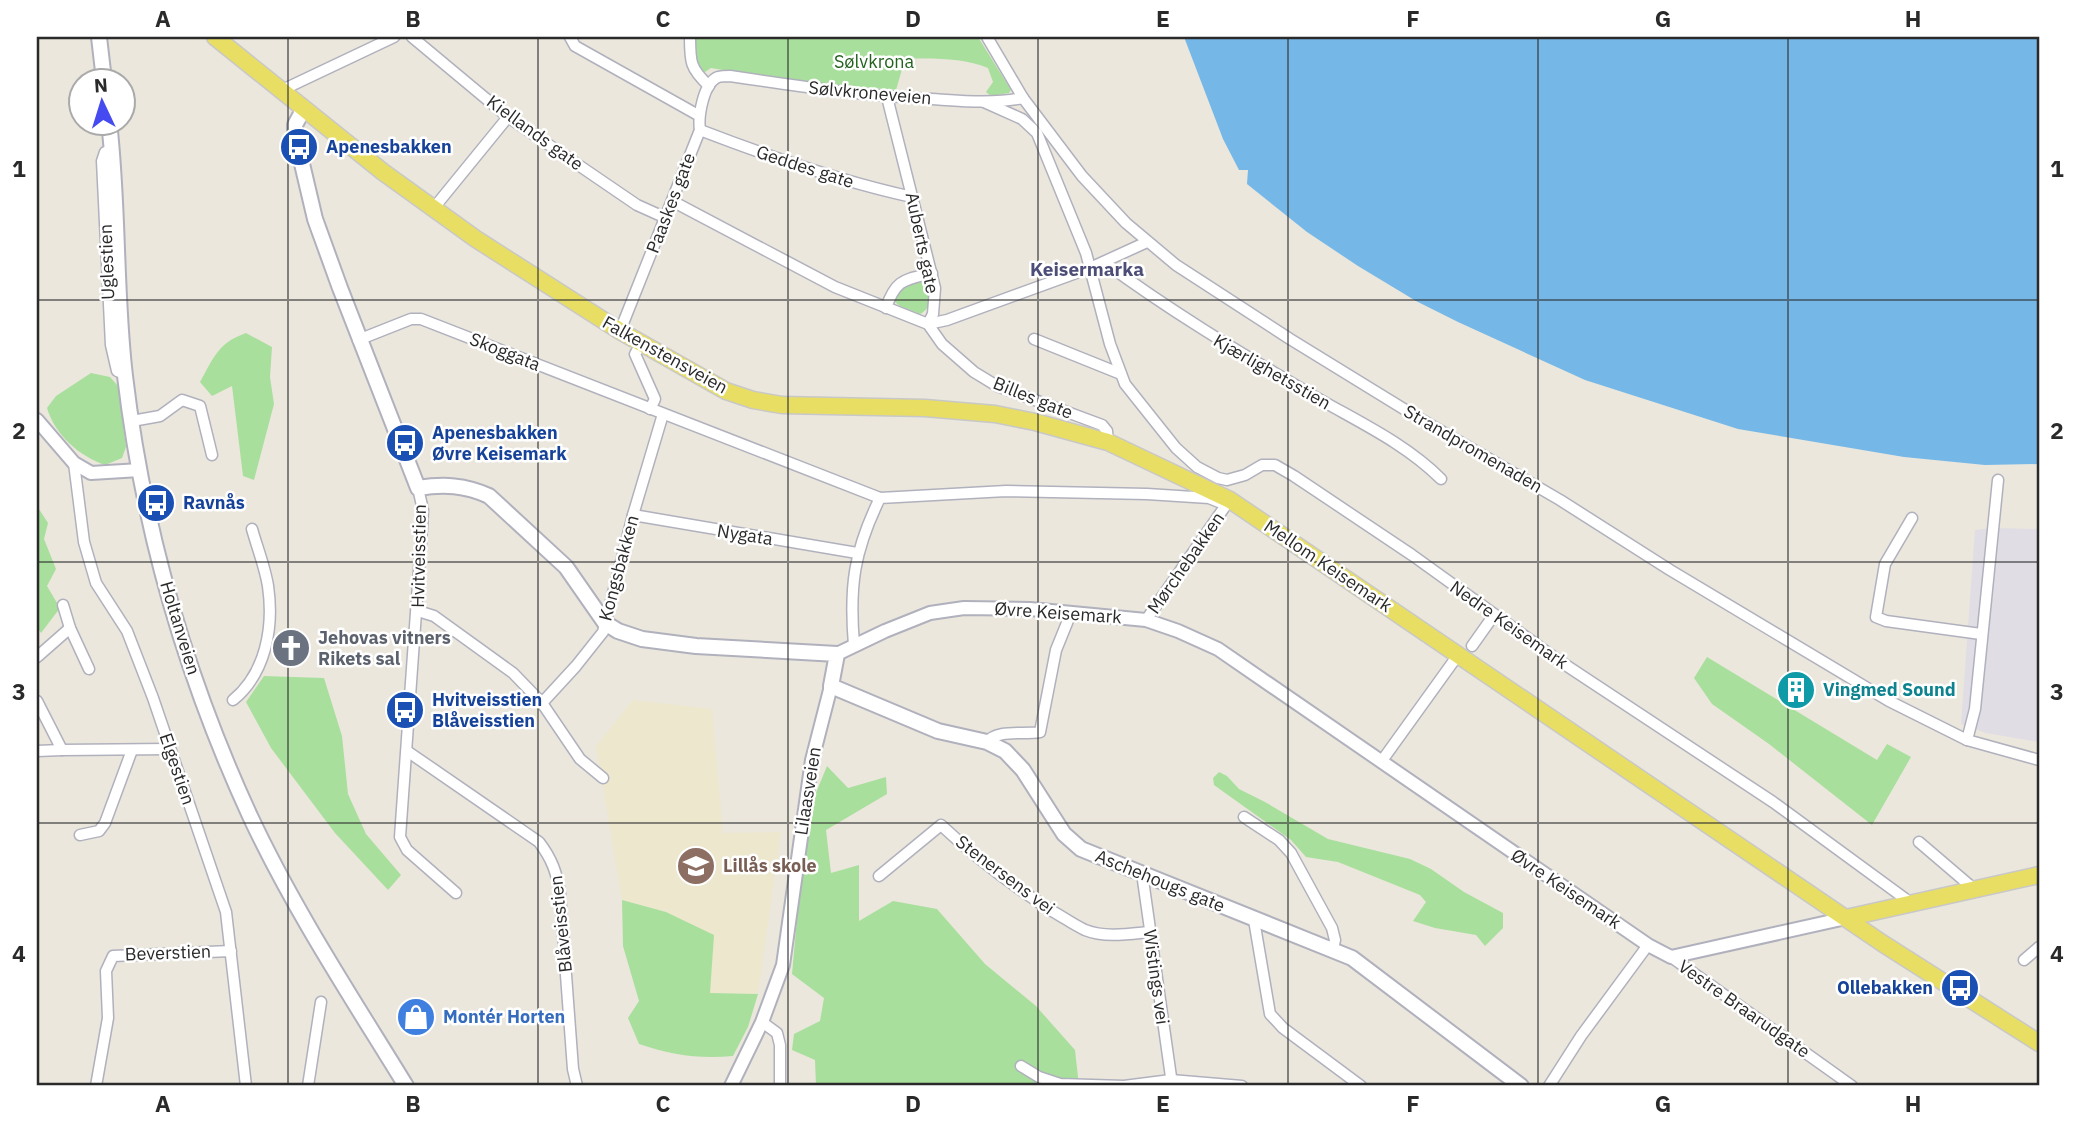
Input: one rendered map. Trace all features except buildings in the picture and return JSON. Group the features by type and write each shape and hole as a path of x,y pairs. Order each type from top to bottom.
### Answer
{"main road":[{"path":"99,37 102,66"},
{"name":"Falkenstensveien","path":"215,37 303,110 433,209 620,331 726,391 753,400 811,407 925,408 984,413 1035,422 1108,442 1228,502"},
{"path":"303,110 295,124 295,134 315,219 358,340 418,488 449,485 476,490 489,496 566,567 605,623 618,631 642,639 715,648 837,654"},
{"name":"Holtanveien","path":"112,136 125,374 140,470 167,593 194,677 251,817 284,881 406,1086"},
{"name":"Mellom Keisemark","path":"1228,502 1465,651 1846,918 2039,1043"},
{"name":"Lilaasveien","path":"831,686 837,654"},
{"name":"Aschehougs gate","path":"831,686 938,731 987,742 1013,758 1052,818 1074,843 1093,854 1352,958 1521,1086"},
{"path":"1846,918 2039,874"}],"street":[{"path":"281,91 394,37"},
{"name":"Kiellands gate","path":"412,37 508,117 637,205 666,218"},
{"path":"570,37 575,46 698,115"},
{"path":"690,37 691,60 695,73 709,86"},
{"name":"Strandpromenaden","path":"987,37 1023,97 1083,176 1147,242 1176,265 1290,339 1560,499 1670,570 1889,701 1967,740 2039,760"},
{"name":"Sølvkroneveien","path":"718,77 730,76 887,97 985,102 1023,97"},
{"name":"Paaskes gate","path":"620,331 700,130 698,115 709,86 718,77"},
{"name":"Auberts gate","path":"887,97 932,273 934,304 928,324"},
{"name":"Nedre Keisemark","path":"985,102 1022,119 1037,133 1090,268 1110,344 1125,384 1176,448 1197,467 1227,480 1262,465 1275,465 1740,779 1911,903"},
{"path":"433,209 508,117"},
{"name":"Geddes gate","path":"700,130 859,186 912,197"},
{"name":"Billes gate","path":"672,201 835,287 928,324 942,344 974,372 997,386 1102,425 1107,431 1108,442"},
{"path":"928,324 1090,268 1147,242"},
{"name":"Kjærlighetsstien","path":"1104,262 1163,305 1224,344 1397,443 1426,464 1441,479"},
{"path":"886,308 897,285 932,273"},
{"name":"Skoggata","path":"358,340 411,319 421,319 880,498"},
{"path":"1034,340 1121,374"},
{"path":"641,344 635,354 655,399 650,409"},
{"path":"132,421 160,416 182,400 201,406 212,455"},
{"name":"Kongsbakken","path":"542,703 598,640 663,414"},
{"path":"37,421 74,463 91,473 140,470"},
{"name":"Elgestien","path":"74,463 84,542 96,583 127,631 153,698 226,912 246,1086"},
{"path":"1967,740 1975,709 1998,480"},
{"name":"Hvitveisstien","path":"418,488 423,510 418,611 400,837 407,850 456,893"},
{"name":"Mellom Keisemark","path":"880,498 1006,491 1147,494 1209,498 1228,502"},
{"path":"853,645 851,615 857,553 865,528 880,498"},
{"name":"Mørchebakken","path":"1146,620 1228,502"},
{"name":"Nygata","path":"633,515 857,553"},
{"path":"1912,518 1883,571 1876,617 1886,621 1981,634"},
{"path":"233,700 243,692 262,662 267,644 268,586 251,529"},
{"path":"63,605 69,628 89,669"},
{"name":"Øvre Keisemark","path":"837,654 912,620 944,610 991,608 1146,620 1218,649 1648,944 1671,957"},
{"path":"418,611 434,616 513,673 542,703 580,759 603,778"},
{"path":"987,742 997,734 1040,732 1056,650 1071,613"},
{"path":"1381,762 1494,615"},
{"path":"37,657 69,628"},
{"name":"Lilaasveien","path":"731,1086 780,978 787,948 812,760 831,686"},
{"path":"37,701 62,750"},
{"path":"80,835 99,831 105,823 132,750"},
{"path":"37,751 170,750"},
{"name":"Blåveisstien","path":"407,751 539,842 552,858 560,894 572,1069 577,1086"},
{"path":"1244,817 1279,840 1291,853 1332,928 1335,940 1333,949"},
{"name":"Stenersens vei","path":"879,876 942,825 965,848 1034,899 1085,930 1122,934 1149,932"},
{"path":"1919,842 1974,889"},
{"name":"Wistings vei","path":"1142,873 1171,1083"},
{"path":"1671,957 1846,918"},
{"path":"1254,920 1270,1014 1283,1028 1361,1086"},
{"path":"1549,1086 1648,944"},
{"path":"2024,960 2039,947"},
{"name":"Beverstien","path":"96,1086 108,1018 106,971 113,956 231,951"},
{"name":"Vestre Braarudgate","path":"1671,957 1852,1086"},
{"path":"308,1086 321,1002"},
{"path":"762,1022 777,1033 780,1045 780,1086"},
{"path":"1021,1066 1039,1077 1060,1084 1124,1086 1171,1083 1242,1086"}],"shaded area":[{"path":"2039,529 2039,742 1986,733 1961,724 1975,530"},
{"name":"Lillås skole","path":"633,700 712,709 723,833 781,832 758,994 710,993 666,912 622,900 596,746"}],"green space":[{"name":"Sølvkrona","path":"695,37 978,37 1011,90 1009,93 991,96 986,92 993,82 988,68 958,60 905,59 896,90 800,83 711,68 702,74 697,66"},
{"path":"921,281 929,287 929,303 924,312 920,314 895,302 898,290"},
{"path":"246,333 272,347 270,377 274,404 254,480 243,476 232,386 212,396 200,382 223,346"},
{"path":"91,373 110,377 118,386 126,447 122,458 105,465 86,456 69,443 56,427 47,408 56,396"},
{"path":"37,506 48,523 44,539 56,569 47,586 60,608 41,633 37,627"},
{"path":"1707,657 1877,760 1887,744 1911,757 1872,825 1769,744 1712,704 1694,678"},
{"path":"264,676 324,678 342,736 348,794 366,834 401,875 388,890 335,833 271,748 246,702"},
{"path":"827,766 848,788 886,777 887,794 826,830 831,873 859,865 859,921 893,901 937,909 985,964 1036,1006 1075,1050 1079,1086 816,1086 815,1060 792,1050 794,1034 820,1021 824,998 792,974 811,805"},
{"path":"1219,772 1227,776 1239,789 1328,839 1410,859 1431,869 1464,892 1503,913 1503,928 1485,946 1476,935 1413,921 1426,902 1420,895 1338,862 1306,857 1291,840 1214,785 1213,778"},
{"path":"622,900 666,912 714,935 710,993 758,994 748,1027 733,1056 685,1055 639,1044 628,1018 639,1001 623,946"}],"water":[{"path":"1184,37 2039,37 2039,464 1985,465 1904,457 1738,429 1585,380 1458,322 1416,301 1358,266 1307,232 1247,184 1248,170 1239,170 1223,139"}],"place":[{"name":"Apenesbakken","path":"299,147"},
{"name":"Apenesbakken Øvre Keisemark","path":"405,443"},
{"name":"Ravnås","path":"156,503"},
{"name":"Jehovas vitners Rikets sal","path":"291,648"},
{"name":"Vingmed Sound","path":"1796,690"},
{"name":"Hvitveisstien Blåveisstien","path":"405,710"},
{"name":"Lillås skole","path":"696,866"},
{"name":"Ollebakken","path":"1960,988"},
{"name":"Montér Horten","path":"416,1017"}],"district":[{"name":"Keisermarka","path":"1087,269"}]}
